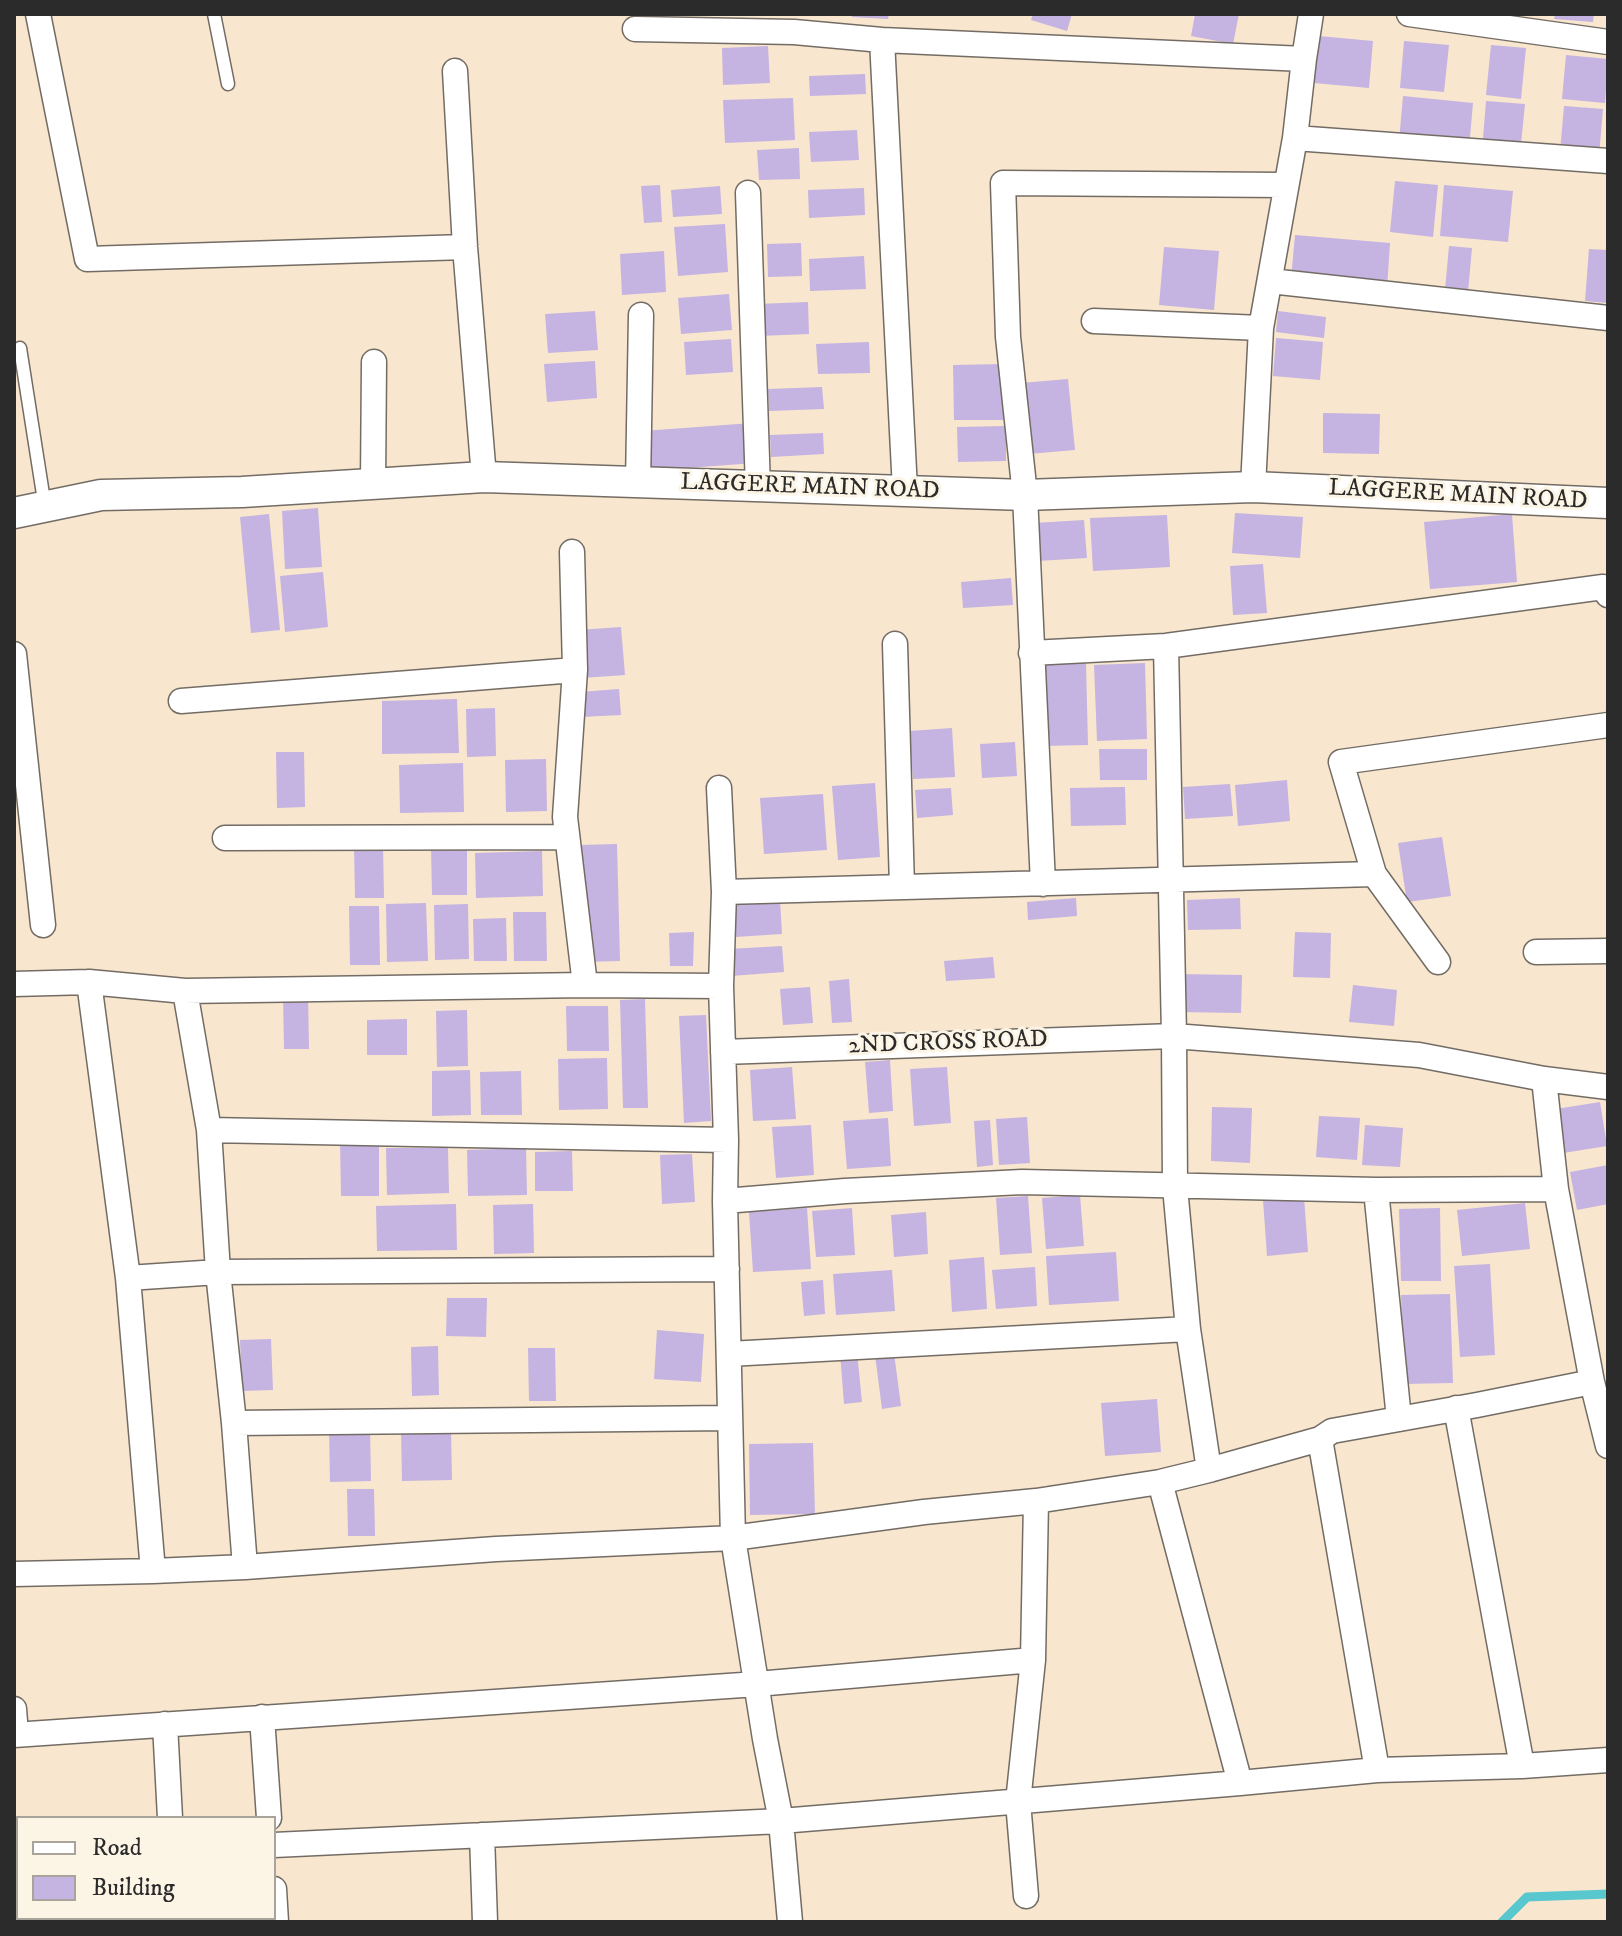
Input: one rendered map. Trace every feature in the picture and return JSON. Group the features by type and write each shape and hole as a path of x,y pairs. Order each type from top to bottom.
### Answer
{"street":[{"path":"38,14 87,259 465,247"},
{"path":"1253,487 1261,328 1295,138 1311,14"},
{"path":"1409,14 1608,42"},
{"path":"635,29 794,23 882,40 1304,59"},
{"path":"882,40 905,490"},
{"path":"455,71 465,247 484,477"},
{"path":"1295,138 1608,161"},
{"path":"1043,884 1025,495 1008,337 1003,183 1286,185"},
{"path":"748,193 758,488"},
{"path":"1270,281 1608,318"},
{"path":"638,483 641,315"},
{"path":"1094,321 1261,328"},
{"path":"373,484 374,362"},
{"name":"LAGGERE MAIN ROAD","path":"14,513 101,495 242,492 484,477 1025,495 1253,487 1608,503"},
{"path":"572,552 575,670 565,817 585,985"},
{"path":"1031,653 1166,646 1603,587 1608,595"},
{"path":"895,644 902,887"},
{"path":"1166,646 1175,1187 1188,1329 1209,1470"},
{"path":"14,654 43,925"},
{"path":"181,701 575,670"},
{"path":"1438,962 1374,874 1341,762 1608,725"},
{"path":"719,788 724,892 721,986 733,1538 781,1821 790,1922"},
{"path":"225,838 567,837"},
{"path":"724,892 1374,874"},
{"path":"1536,952 1608,951"},
{"path":"14,984 89,982 185,991 721,986"},
{"path":"89,982 128,1278 153,1571"},
{"path":"185,991 209,1130 218,1272 245,1567"},
{"name":"2ND CROSS ROAD","path":"723,1052 1174,1036 1419,1055 1544,1079 1608,1087"},
{"path":"1544,1079 1556,1189 1592,1382 1608,1446"},
{"path":"209,1130 726,1140"},
{"path":"725,1201 1022,1182 1376,1190 1556,1189"},
{"path":"1376,1190 1399,1419"},
{"path":"128,1278 218,1272 727,1269"},
{"path":"729,1354 1188,1329"},
{"path":"14,1574 245,1567 496,1549 733,1538 924,1512 1036,1501 1160,1482 1320,1439 1332,1431 1592,1382"},
{"path":"1456,1408 1522,1766"},
{"path":"234,1423 729,1418"},
{"path":"1320,1439 1377,1770"},
{"path":"1160,1482 1240,1783"},
{"path":"1026,1896 1018,1802 1033,1660 1036,1501"},
{"path":"14,1709 15,1734 757,1684 1033,1660"},
{"path":"262,1717 269,1816"},
{"path":"165,1724 170,1816"},
{"path":"276,1845 781,1821 1377,1770 1608,1760"},
{"path":"482,1835 485,1922"}],"lane":[{"path":"214,14 228,84"},
{"path":"20,348 45,507"}],"building":[{"path":"852,14 889,14 888,19 852,17"},
{"path":"1033,14 1072,14 1067,31 1031,20"},
{"path":"1195,14 1239,14 1233,44 1191,36"},
{"path":"1555,14 1594,14 1593,22 1554,19"},
{"path":"1319,36 1373,41 1369,88 1314,83"},
{"path":"1404,41 1449,45 1444,92 1400,88"},
{"path":"1491,45 1526,48 1521,99 1486,95"},
{"path":"768,46 770,83 723,85 722,48"},
{"path":"1566,55 1608,59 1605,103 1562,99"},
{"path":"865,74 866,94 810,96 809,76"},
{"path":"1403,96 1473,103 1469,148 1399,141"},
{"path":"793,98 795,140 725,143 723,100"},
{"path":"1486,101 1525,104 1520,154 1482,151"},
{"path":"1564,106 1603,109 1599,156 1560,152"},
{"path":"857,130 859,160 811,162 809,132"},
{"path":"799,148 800,179 759,180 757,150"},
{"path":"1395,181 1438,185 1433,237 1390,232"},
{"path":"660,185 662,222 644,223 641,186"},
{"path":"1444,185 1513,191 1508,242 1440,236"},
{"path":"720,186 722,214 673,217 671,190"},
{"path":"864,188 865,215 809,218 808,190"},
{"path":"725,224 728,272 678,276 674,227"},
{"path":"1295,235 1390,243 1387,288 1291,279"},
{"path":"801,243 802,276 768,277 767,244"},
{"path":"1449,246 1472,248 1468,292 1445,290"},
{"path":"1164,247 1219,251 1214,310 1159,305"},
{"path":"1589,249 1608,250 1608,303 1585,301"},
{"path":"664,251 666,292 622,295 620,254"},
{"path":"864,256 866,289 810,291 809,259"},
{"path":"729,294 732,330 681,334 678,298"},
{"path":"808,302 809,334 759,336 757,304"},
{"path":"595,311 598,350 548,353 545,314"},
{"path":"1278,311 1326,317 1324,338 1276,332"},
{"path":"1276,338 1323,342 1320,380 1273,376"},
{"path":"731,339 733,372 686,375 684,342"},
{"path":"869,342 870,373 818,374 816,344"},
{"path":"595,361 597,398 547,402 544,364"},
{"path":"1004,364 1004,420 954,420 953,365"},
{"path":"1068,379 1075,450 1028,454 1021,383"},
{"path":"822,387 824,409 769,411 768,389"},
{"path":"1323,413 1380,414 1379,454 1323,453"},
{"path":"752,423 755,463 646,471 643,431"},
{"path":"1006,426 1006,461 958,462 957,427"},
{"path":"823,433 824,454 771,457 770,435"},
{"path":"318,508 322,567 285,569 282,511"},
{"path":"1235,513 1303,517 1300,558 1232,553"},
{"path":"269,514 280,630 251,633 240,517"},
{"path":"1512,514 1517,582 1430,589 1424,522"},
{"path":"1167,515 1170,567 1093,571 1090,518"},
{"path":"1084,520 1087,558 1037,561 1034,523"},
{"path":"1263,564 1267,613 1233,615 1230,566"},
{"path":"323,572 328,627 285,632 280,576"},
{"path":"1011,578 1013,605 963,608 961,582"},
{"path":"621,627 625,675 582,678 578,630"},
{"path":"1086,663 1088,745 1043,746 1040,664"},
{"path":"1145,663 1147,739 1097,741 1094,665"},
{"path":"619,689 621,715 581,717 579,692"},
{"path":"457,699 459,753 382,754 382,701"},
{"path":"495,708 496,756 467,757 466,709"},
{"path":"952,728 955,777 913,779 909,731"},
{"path":"1015,742 1017,776 982,778 980,744"},
{"path":"1099,749 1147,749 1147,780 1100,780"},
{"path":"276,752 304,752 305,807 277,808"},
{"path":"546,759 547,811 506,812 505,760"},
{"path":"463,763 464,812 400,813 399,765"},
{"path":"1287,780 1290,821 1238,826 1235,785"},
{"path":"875,783 880,857 838,860 832,786"},
{"path":"1230,784 1233,816 1185,819 1183,787"},
{"path":"1125,787 1126,825 1071,826 1070,788"},
{"path":"951,788 953,815 917,818 915,790"},
{"path":"823,794 827,850 764,854 760,798"},
{"path":"1442,837 1451,896 1407,902 1398,843"},
{"path":"617,844 620,961 583,962 581,845"},
{"path":"383,846 384,898 355,898 354,847"},
{"path":"467,847 467,895 432,895 431,848"},
{"path":"542,851 543,896 476,898 475,853"},
{"path":"1076,898 1077,916 1028,920 1027,902"},
{"path":"1240,898 1241,929 1188,930 1187,900"},
{"path":"780,900 782,934 735,937 733,904"},
{"path":"426,903 428,961 387,962 386,904"},
{"path":"468,904 469,959 435,960 434,905"},
{"path":"349,906 379,906 380,965 350,965"},
{"path":"513,912 546,912 547,961 514,961"},
{"path":"506,918 507,961 474,961 473,919"},
{"path":"694,932 693,966 670,966 669,933"},
{"path":"1295,932 1331,933 1330,978 1293,977"},
{"path":"782,946 784,972 731,976 729,949"},
{"path":"993,957 995,978 946,981 944,961"},
{"path":"1177,974 1242,975 1241,1013 1177,1012"},
{"path":"849,979 852,1022 832,1023 829,981"},
{"path":"1353,985 1397,990 1394,1026 1349,1022"},
{"path":"810,987 813,1023 783,1025 780,989"},
{"path":"283,994 308,994 309,1049 284,1049"},
{"path":"645,999 648,1108 623,1108 620,1000"},
{"path":"566,1006 608,1006 609,1051 567,1051"},
{"path":"467,1010 468,1066 437,1067 436,1011"},
{"path":"706,1015 711,1121 684,1123 679,1016"},
{"path":"407,1019 407,1055 367,1055 367,1020"},
{"path":"607,1058 608,1109 559,1110 558,1059"},
{"path":"890,1060 893,1111 869,1113 865,1062"},
{"path":"792,1067 796,1119 753,1121 750,1070"},
{"path":"947,1067 951,1123 914,1126 910,1069"},
{"path":"470,1070 471,1115 432,1116 432,1071"},
{"path":"521,1071 522,1115 481,1115 480,1072"},
{"path":"1600,1102 1607,1146 1563,1153 1556,1109"},
{"path":"1212,1107 1252,1108 1250,1163 1211,1161"},
{"path":"1319,1116 1360,1118 1357,1160 1316,1157"},
{"path":"1027,1117 1030,1163 999,1165 996,1119"},
{"path":"888,1118 891,1166 847,1169 843,1121"},
{"path":"990,1120 993,1165 977,1167 974,1121"},
{"path":"811,1125 814,1175 776,1178 772,1127"},
{"path":"1365,1125 1403,1128 1400,1167 1362,1165"},
{"path":"379,1139 379,1196 341,1196 340,1140"},
{"path":"386,1148 448,1148 449,1193 387,1195"},
{"path":"526,1148 527,1195 468,1196 467,1150"},
{"path":"572,1151 573,1191 535,1191 535,1152"},
{"path":"692,1154 695,1202 662,1204 660,1155"},
{"path":"1608,1165 1608,1204 1577,1210 1570,1172"},
{"path":"1080,1195 1084,1246 1046,1249 1042,1198"},
{"path":"1028,1196 1032,1253 1000,1255 996,1198"},
{"path":"1304,1197 1308,1252 1267,1256 1263,1200"},
{"path":"1525,1203 1530,1249 1462,1256 1457,1210"},
{"path":"456,1204 457,1250 377,1251 376,1206"},
{"path":"533,1204 534,1253 494,1254 493,1205"},
{"path":"807,1208 811,1269 753,1272 749,1212"},
{"path":"852,1208 855,1255 816,1257 812,1211"},
{"path":"1440,1208 1441,1281 1401,1281 1399,1209"},
{"path":"926,1212 928,1254 894,1257 891,1215"},
{"path":"1116,1252 1119,1301 1049,1305 1046,1256"},
{"path":"984,1257 987,1309 952,1312 949,1260"},
{"path":"1490,1264 1495,1355 1460,1357 1454,1266"},
{"path":"1035,1267 1037,1306 996,1309 992,1270"},
{"path":"892,1270 895,1311 836,1315 833,1274"},
{"path":"823,1280 825,1314 804,1316 801,1282"},
{"path":"1450,1294 1453,1383 1404,1384 1401,1295"},
{"path":"447,1298 487,1298 486,1337 446,1336"},
{"path":"657,1330 704,1334 701,1382 654,1379"},
{"path":"271,1339 273,1390 242,1391 240,1340"},
{"path":"438,1346 439,1395 412,1396 411,1347"},
{"path":"528,1348 555,1348 556,1401 529,1401"},
{"path":"857,1352 862,1402 844,1404 840,1353"},
{"path":"894,1353 901,1406 882,1409 875,1355"},
{"path":"1157,1399 1161,1452 1105,1456 1101,1403"},
{"path":"370,1428 371,1481 330,1482 329,1429"},
{"path":"451,1430 452,1480 402,1481 401,1431"},
{"path":"813,1443 815,1514 750,1515 749,1444"},
{"path":"347,1489 374,1489 375,1536 348,1536"}],"waterway":[{"path":"1502,1922 1527,1897 1608,1894"}]}
